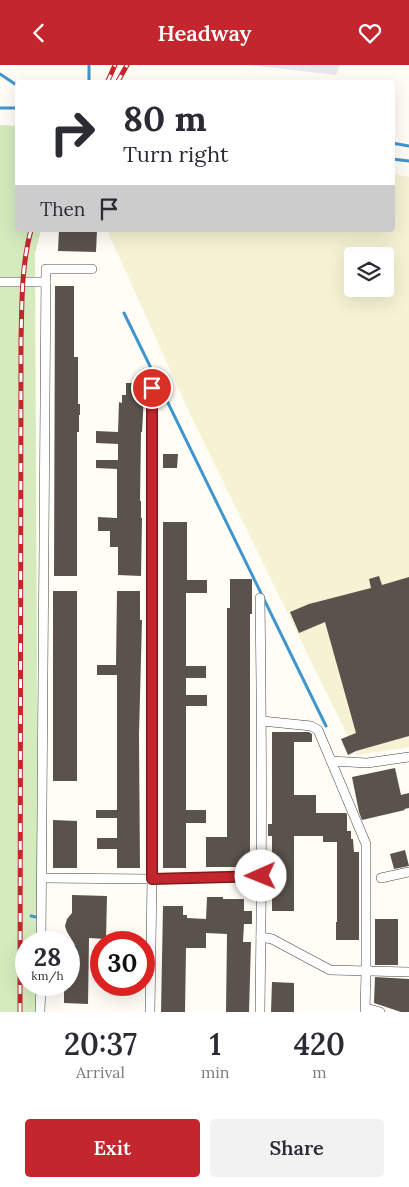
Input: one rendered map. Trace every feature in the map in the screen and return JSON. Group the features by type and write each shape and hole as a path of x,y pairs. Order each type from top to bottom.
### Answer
{"street":[{"path":"42,931 46,269 92,269"},
{"path":"0,282 46,282"},
{"path":"150,1012 152,879 152,388"},
{"path":"260,598 262,721 260,1012"},
{"path":"262,721 311,726 318,731 366,843 366,1010 380,1012"},
{"path":"332,761 367,763 409,757"},
{"path":"381,878 409,872"},
{"path":"42,878 152,879 261,876"},
{"path":"261,937 272,939 330,970 409,972"},
{"path":"40,1012 41,996"}],"shaded area":[{"path":"249,65 340,65 336,75"},
{"path":"395,174 409,177 409,747 357,755 189,412 108,232 395,232"}],"green space":[{"path":"0,125 15,126 15,232 40,232 35,253 38,931 15,931 15,996 37,996 37,1012 0,1012"}],"building":[{"path":"59,232 97,232 96,252 58,251"},
{"path":"55,286 74,286 74,357 78,357 78,404 80,404 79,432 77,432 77,576 54,576"},
{"path":"126,383 144,383 141,432 141,576 118,575 118,547 110,547 110,531 98,531 98,517 117,518 117,469 96,468 96,460 118,460 118,444 96,443 96,431 118,432 119,402 122,403 122,395 126,395"},
{"path":"163,454 178,454 177,468 163,468"},
{"path":"163,522 187,522 187,580 207,580 207,593 186,593 186,666 206,666 206,678 186,678 186,695 207,695 207,706 186,706 186,810 206,810 206,823 186,823 186,868 163,868"},
{"path":"379,576 382,585 409,577 409,736 348,755 341,739 356,733 325,622 299,633 290,612 309,604 371,588 369,579"},
{"path":"230,579 252,579 252,614 250,614 250,867 206,867 206,837 227,837 227,608 230,608"},
{"path":"53,591 77,591 77,781 53,781"},
{"path":"117,591 140,591 140,620 142,620 139,735 140,868 117,868 117,849 97,849 97,838 117,838 117,818 96,818 96,810 117,810 117,675 97,675 97,665 116,665"},
{"path":"272,732 309,732 312,734 312,742 294,742 294,795 316,795 316,813 347,814 347,831 351,831 354,852 359,852 359,940 336,940 337,842 323,842 323,836 294,836 294,911 272,911 272,836 268,836 268,824 272,824"},
{"path":"395,768 401,795 409,793 409,808 362,820 352,777"},
{"path":"53,820 77,821 77,868 53,868"},
{"path":"405,850 409,866 394,869 390,854"},
{"path":"72,895 107,896 106,931 90,931 88,1004 64,1003 64,996 80,996 80,931 67,931 65,926 67,919 72,913"},
{"path":"207,897 244,899 244,911 252,911 252,924 244,924 243,942 251,942 249,1012 226,1012 227,934 206,933 206,948 186,948 185,1012 161,1012 163,906 183,906 183,915 187,915 187,918 206,919"},
{"path":"375,919 398,919 398,965 375,965"},
{"path":"375,977 409,979 409,1012 401,1012 374,1003"},
{"path":"272,982 294,983 294,1012 271,1012"}],"waterway":[{"path":"89,65 89,80"},
{"path":"0,74 15,84"},
{"path":"0,108 15,108"},
{"path":"395,144 409,146"},
{"path":"395,159 409,161"},
{"path":"124,313 326,726"},
{"path":"31,916 36,917"}],"railway":[{"path":"108,80 115,65"},
{"path":"119,80 127,65"},
{"path":"20,1012 21,342 24,272 31,232"}],"route":[{"path":"152,388 152,879 261,876"}]}
